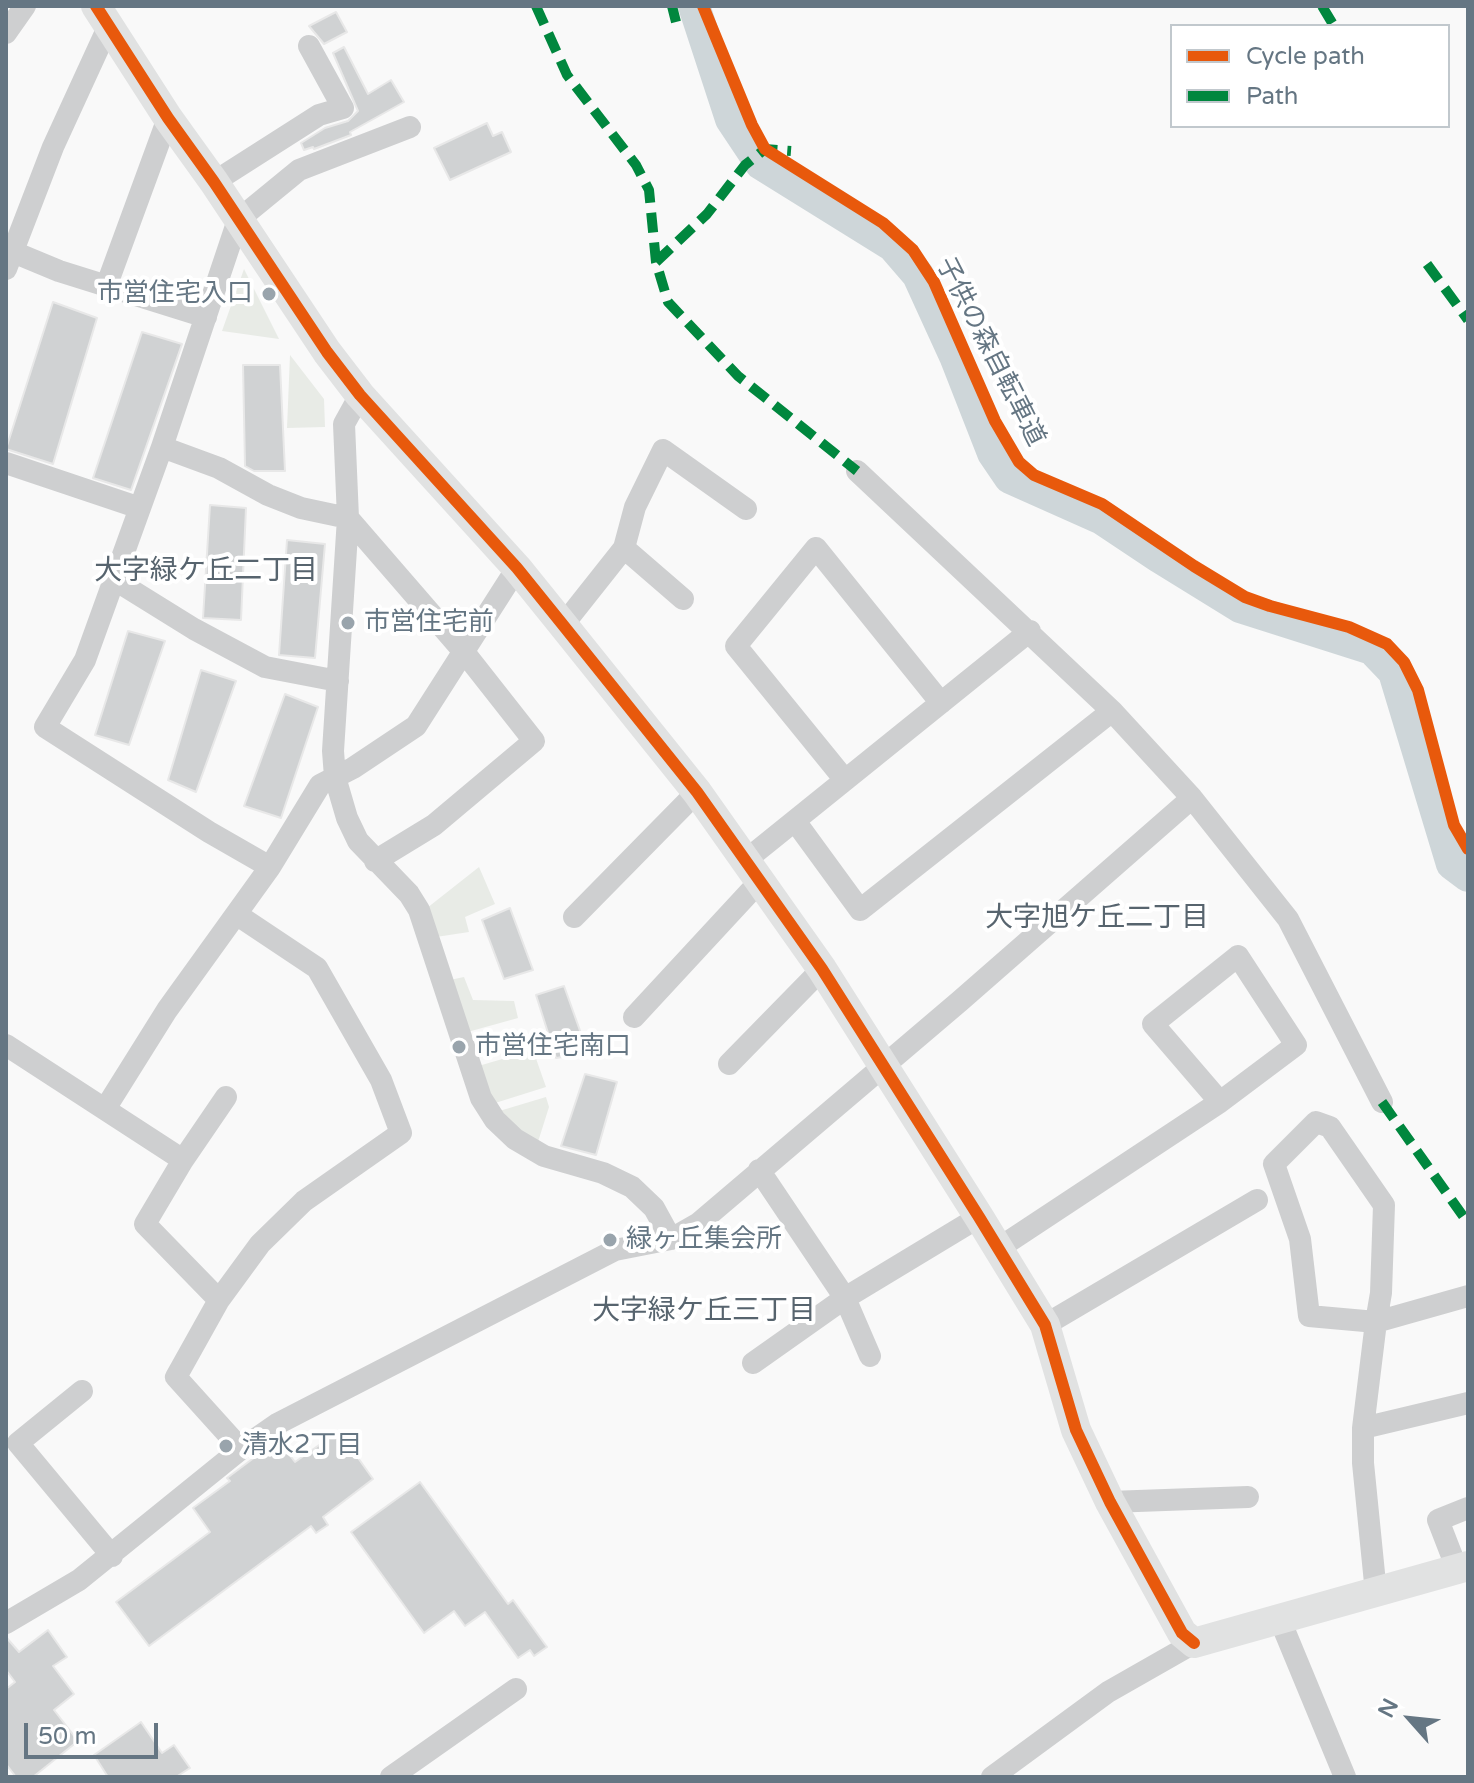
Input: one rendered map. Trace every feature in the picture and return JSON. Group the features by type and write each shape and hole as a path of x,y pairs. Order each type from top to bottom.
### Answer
{"street":[{"path":"6,33 25,6"},
{"path":"102,16 327,352 360,395 517,568 697,792 822,969 1045,1325 1076,1430 1110,1502 1182,1633 1194,1643"},
{"path":"102,16 8,257 206,317"},
{"path":"214,182 319,115 343,108 309,46"},
{"path":"106,287 168,118"},
{"path":"270,867 185,817 45,727 85,660 162,447 238,220 299,170 410,127"},
{"path":"360,395 344,424 348,518 333,751 335,777 347,818 358,841 409,894 419,910 481,1098 495,1120 515,1139 544,1156 603,1173 632,1187 654,1208 671,1239"},
{"path":"162,447 219,468 301,508 348,518 464,652 534,741 434,825 375,861"},
{"path":"563,625 624,548 635,507 663,450 746,509"},
{"path":"6,463 140,508"},
{"path":"857,471 1112,711 1192,798 1288,919 1382,1102"},
{"path":"624,548 683,599"},
{"path":"845,780 736,646 816,548 941,703"},
{"path":"105,1109 167,1010 270,867 320,785 416,726 517,568"},
{"path":"115,580 194,629 265,667 338,681"},
{"path":"634,1017 795,821 1030,631"},
{"path":"795,821 860,910 1112,711"},
{"path":"574,917 697,792"},
{"path":"6,1623 79,1580 112,1556 241,1449 277,1424 615,1250 671,1239 699,1223 1192,798"},
{"path":"236,914 317,968 381,1080 401,1133 304,1201 260,1244 219,1300 176,1377 241,1449"},
{"path":"999,1248 1220,1102 1296,1045 1238,956 1153,1024 1220,1102"},
{"path":"729,1064 822,969"},
{"path":"6,1045 183,1160"},
{"path":"219,1300 145,1224 226,1097"},
{"path":"1376,1593 1363,1463 1363,1428 1376,1322 1381,1293 1384,1205 1330,1127 1316,1122 1274,1164 1300,1239 1309,1316 1376,1322 1468,1296"},
{"path":"759,1170 845,1298 870,1356"},
{"path":"1045,1325 1257,1200"},
{"path":"753,1363 845,1298 979,1217"},
{"path":"82,1391 18,1443 112,1556"},
{"path":"1363,1428 1468,1403"},
{"path":"1110,1502 1248,1497"},
{"path":"992,1777 1108,1692 1194,1643 1463,1568 1438,1520 1468,1508"},
{"path":"1280,1620 1345,1777"},
{"path":"391,1777 516,1689"}],"shaded area":[{"path":"244,269 279,339 222,331"},
{"path":"290,355 324,399 325,427 287,428"},
{"path":"479,867 495,904 465,917 469,932 436,937 427,908"},
{"path":"464,977 473,1000 514,1001 518,1018 464,1033 445,981"},
{"path":"533,1050 546,1087 492,1104 475,1067"},
{"path":"546,1097 549,1107 537,1145 496,1112"}],"building":[{"path":"336,12 347,32 324,44 309,26"},
{"path":"344,47 368,94 391,80 404,102 350,132 351,135 304,150 301,143 325,128 348,121 358,111 333,53"},
{"path":"487,123 493,136 502,132 511,152 450,180 434,148"},
{"path":"53,302 97,318 53,464 6,449"},
{"path":"142,332 182,344 131,490 93,478"},
{"path":"243,365 280,365 285,471 254,471 245,466"},
{"path":"210,505 246,508 241,620 203,618"},
{"path":"287,540 325,544 315,658 279,655"},
{"path":"128,631 165,641 129,745 95,735"},
{"path":"201,670 236,681 196,792 168,780"},
{"path":"285,694 318,707 281,818 244,806"},
{"path":"510,908 533,970 504,979 482,920"},
{"path":"564,986 588,1053 556,1058 536,995"},
{"path":"585,1074 617,1082 596,1155 561,1146"},
{"path":"339,1431 373,1479 323,1517 328,1525 316,1533 311,1526 149,1646 116,1602 210,1532 193,1508 278,1440 295,1462"},
{"path":"420,1482 508,1604 513,1600 547,1647 534,1656 530,1650 518,1658 485,1612 465,1626 454,1611 424,1633 351,1532"},
{"path":"48,1630 67,1657 53,1666 74,1694 54,1710 78,1741 33,1777 16,1777 6,1764 6,1689 15,1682 6,1670 6,1637 19,1652"},
{"path":"141,1722 162,1753 174,1745 190,1768 176,1777 108,1777 94,1755"}],"waterway":[{"path":"694,6 731,119 761,164 893,246 918,275 955,356 993,453 1010,478 1102,519 1240,607 1372,649 1394,672 1452,864 1468,876"}],"marked path":[{"path":"536,6 567,75 636,165 649,190 656,262 668,302 738,376 857,471"},
{"path":"672,6 676,22"},
{"path":"1322,6 1333,24"},
{"path":"656,262 707,214 745,165 765,149 791,151"},
{"path":"1427,264 1468,320"},
{"path":"1382,1102 1468,1223"}],"cycle path":[{"path":"96,6 327,352 360,395 517,568 697,792 822,969 1045,1325 1076,1430 1110,1502 1182,1633 1194,1643"},
{"name":"子供の森自転車道","path":"703,6 765,149 883,223 913,250 934,282 995,421 1019,462 1034,475 1102,504 1245,597 1349,627 1387,644 1404,662 1418,690 1454,825 1468,849"}],"place":[{"name":"市営住宅入口","path":"269,294"},
{"name":"市営住宅前","path":"348,623"},
{"name":"市営住宅南口","path":"459,1047"},
{"name":"緑ヶ丘集会所","path":"610,1240"},
{"name":"清水2丁目","path":"226,1446"}],"district":[{"name":"大字緑ケ丘二丁目","path":"206,572"},
{"name":"大字旭ケ丘二丁目","path":"1097,919"},
{"name":"大字緑ケ丘三丁目","path":"704,1312"}]}
